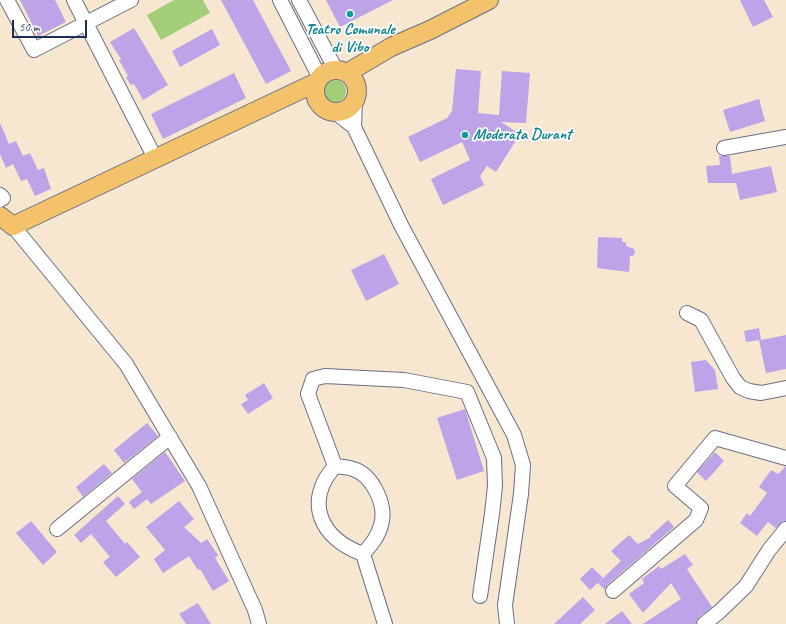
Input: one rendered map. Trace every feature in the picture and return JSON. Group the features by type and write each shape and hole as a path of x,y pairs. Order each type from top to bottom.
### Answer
{"main road":[{"path":"7,221 155,158 390,47 430,30 489,0"},
{"path":"272,104 299,100 329,109 347,109 356,95 366,70 390,47"},
{"path":"330,75 355,82 356,95"},
{"path":"329,109 319,102 316,96 316,89 330,75"}],"street":[{"path":"7,0 34,50 131,0"},
{"path":"74,0 155,158"},
{"path":"280,0 330,75"},
{"path":"290,0 330,75"},
{"path":"299,0 330,75"},
{"path":"354,127 356,95"},
{"path":"329,109 354,127 401,225 514,435 523,465 505,605 507,624"},
{"path":"724,148 786,137"},
{"path":"0,195 3,198 0,200"},
{"path":"7,221 126,364 199,486 255,610 259,624"},
{"path":"687,312 701,320 733,378 740,387 749,391 761,393 786,388"},
{"path":"335,466 308,394 313,379 325,376 404,380 467,392 490,390"},
{"path":"467,392 494,458 495,486 480,596"},
{"path":"57,529 170,438"},
{"path":"612,591 696,520 701,508 674,486 715,438 786,458"},
{"path":"335,466 353,468 370,480 377,492 382,508 382,525 373,542 363,554"},
{"path":"335,466 327,475 321,490 318,506 322,521 330,534 342,544 363,554"},
{"path":"704,624 746,586 769,550 786,529"},
{"path":"363,554 385,624"}],"green space":[{"path":"174,0 203,0 210,13 161,40 147,15"},
{"path":"335,80 343,83 346,91 343,99 335,102 327,99 324,91 327,83"}],"building":[{"path":"20,0 55,0 66,22 38,36"},
{"path":"221,0 253,0 291,71 266,84"},
{"name":"Teatro Comunale di Vibo","path":"326,0 393,0 340,27"},
{"path":"740,0 764,0 773,17 753,27"},
{"path":"134,28 168,85 143,100 134,84 131,85 126,78 128,76 119,60 121,59 110,42"},
{"path":"212,29 220,45 180,67 172,51"},
{"name":"Moderata Durant","path":"456,69 481,71 478,113 499,115 502,71 530,73 526,123 501,122 520,134 496,172 487,166 480,176 484,185 443,205 431,179 470,160 462,142 420,162 408,137 447,118 452,111"},
{"path":"234,73 246,98 163,139 151,114"},
{"path":"759,99 765,121 730,132 723,110"},
{"path":"0,123 9,144 16,141 23,156 30,153 38,170 44,168 51,189 35,196 27,179 21,181 13,164 6,168 0,154"},
{"path":"719,156 730,156 732,174 771,166 777,192 740,200 736,183 708,183 706,166 720,165"},
{"path":"598,237 622,238 622,241 626,243 626,246 634,249 635,253 633,256 630,256 629,272 597,268"},
{"path":"384,254 399,284 366,301 351,270"},
{"path":"759,328 761,340 786,335 786,369 766,373 759,340 746,342 744,331"},
{"path":"706,360 715,370 718,389 695,392 691,362"},
{"path":"264,383 273,398 248,414 241,404 248,400 245,395"},
{"path":"465,409 484,471 457,480 437,418"},
{"path":"147,423 158,436 124,463 114,450"},
{"path":"165,452 185,481 151,504 147,499 134,509 129,502 142,492 132,479"},
{"path":"715,452 724,461 706,481 697,472"},
{"path":"104,464 112,473 83,497 76,487"},
{"path":"786,466 786,521 783,521 776,528 768,522 757,536 740,523 747,513 750,516 767,493 759,487 771,470 778,474"},
{"path":"118,496 125,504 106,521 125,544 127,542 140,557 116,577 103,562 110,557 91,534 81,543 74,535"},
{"path":"179,501 194,519 184,527 201,543 207,539 218,555 215,558 229,581 213,591 200,569 198,570 189,556 163,573 154,559 165,550 146,527"},
{"path":"668,520 674,527 607,585 605,590 598,583 621,561 611,551 629,535 638,544 651,537 650,536"},
{"path":"31,521 57,552 43,565 16,533"},
{"path":"685,554 693,565 687,569 712,607 699,617 696,624 643,624 681,599 671,583 643,613 629,594 644,583 642,579 659,566 661,569"},
{"path":"592,567 603,578 590,590 580,579"},
{"path":"583,597 595,610 580,624 554,624"},
{"path":"198,603 211,624 186,624 179,614"},
{"path":"622,611 632,624 605,624"}],"place":[{"name":"Teatro Comunale di Vibo","path":"350,14"},
{"name":"Moderata Durant","path":"465,135"}]}
